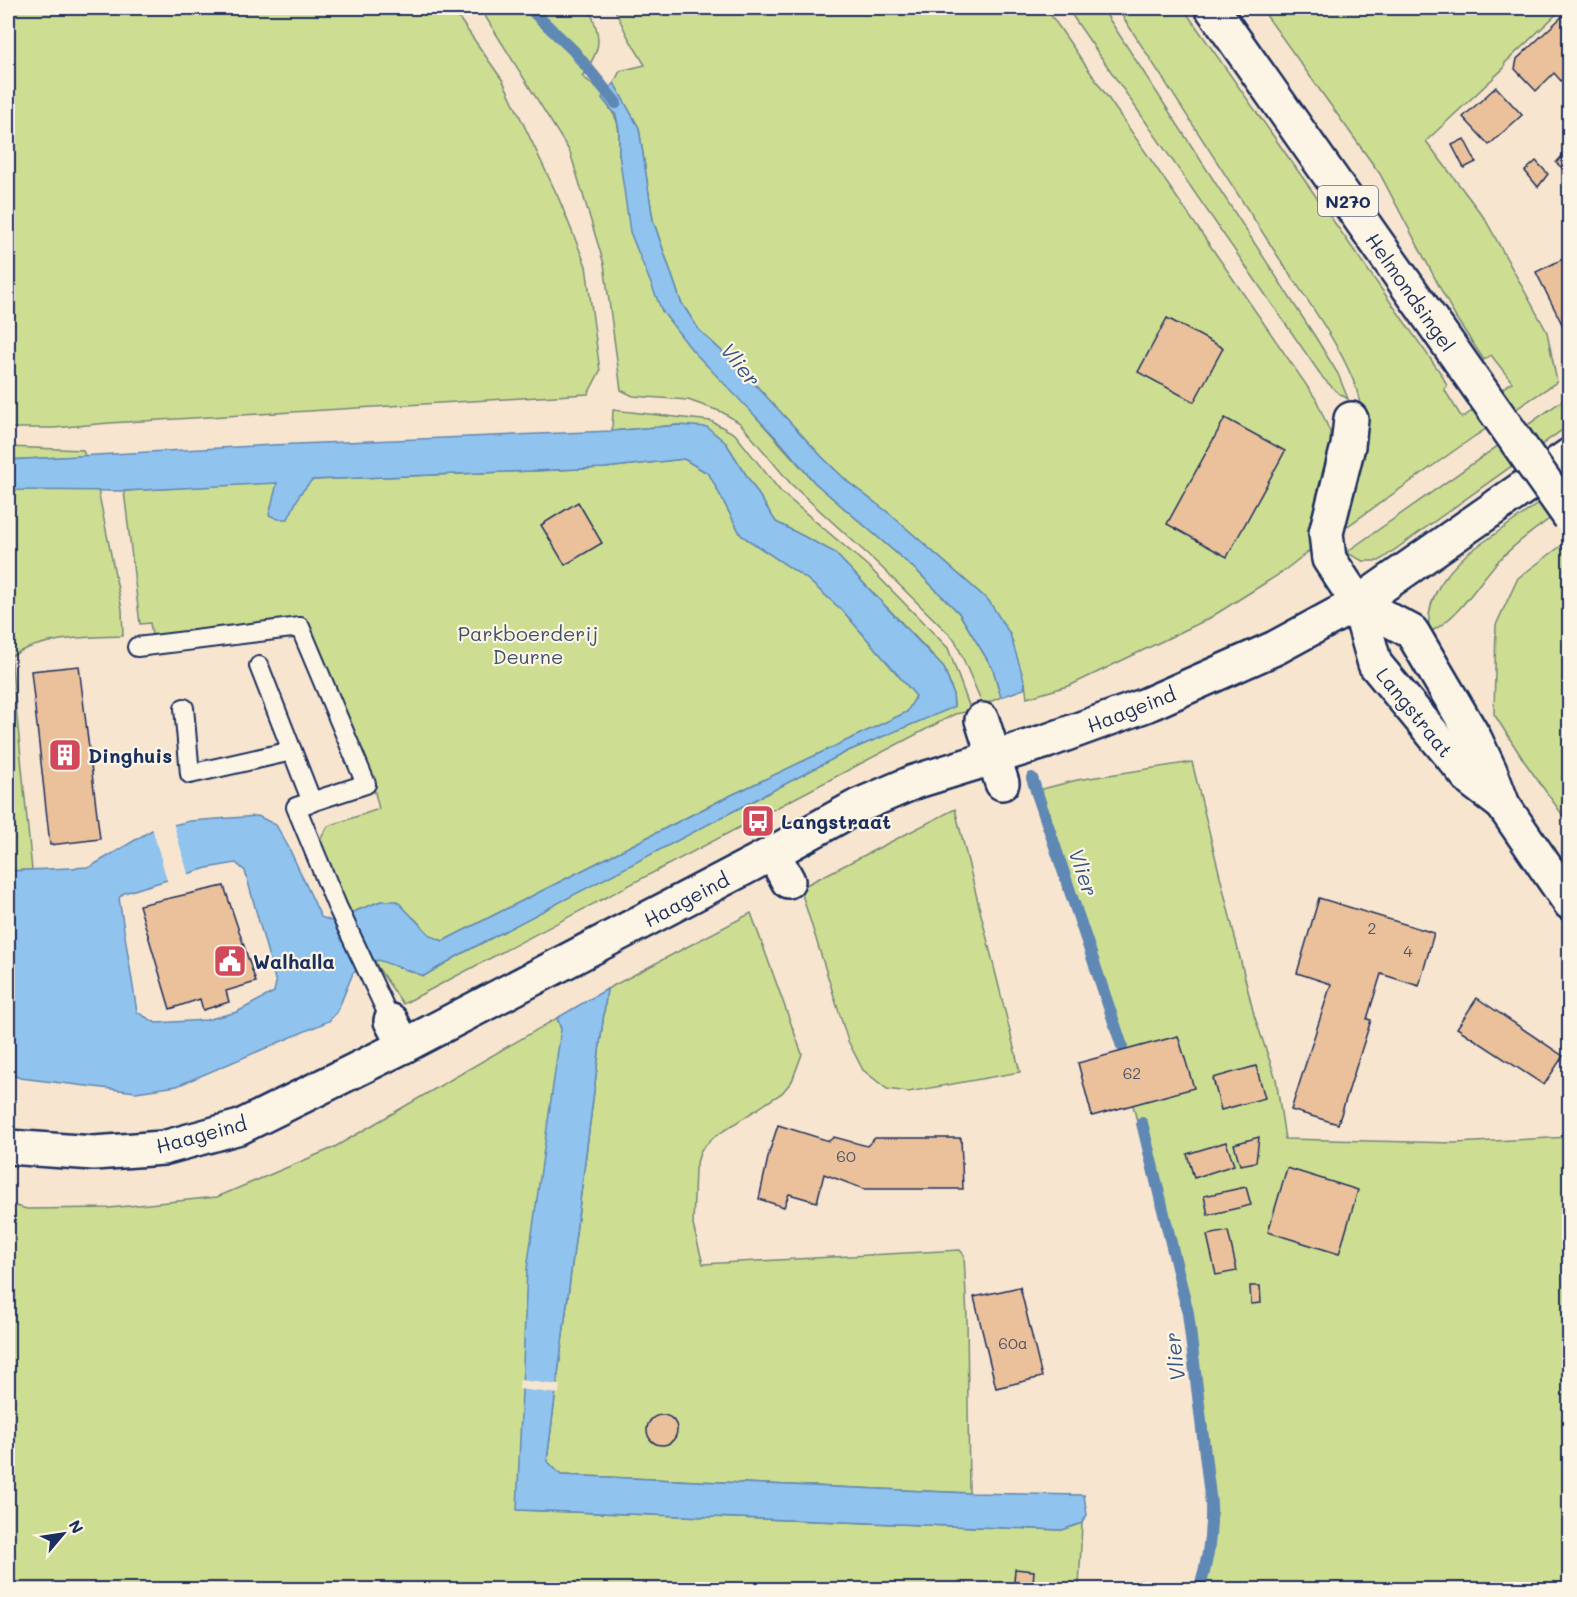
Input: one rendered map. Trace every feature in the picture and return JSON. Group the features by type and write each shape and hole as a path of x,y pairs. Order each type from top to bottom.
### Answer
{"street":[{"name":"Helmondsingel","path":"1212,8 1569,517"},
{"path":"1351,419 1348,446 1326,533 1329,559 1358,603"},
{"name":"Haageind","path":"8,1147 94,1153 164,1148 240,1127 397,1034 773,853 858,806 914,782 998,771 1058,737 1165,697 1275,648 1358,603 1569,456"},
{"name":"Langstraat","path":"1358,603 1375,664 1472,781 1503,805"},
{"name":"Langstraat","path":"1358,603 1412,633 1475,739 1503,805 1569,903"},
{"path":"982,720 998,771"},
{"path":"773,853 788,881"}],"lane":[{"path":"137,647 300,627 366,784 296,807 337,906 397,1034"},
{"path":"259,666 312,802"},
{"path":"184,708 190,774 292,751"}],"green space":[{"path":"8,8 452,8 503,81 559,199 586,266 600,371 588,394 54,428 8,428"},
{"path":"480,8 589,8 596,27 598,43 589,67 582,76 605,94 602,98 616,118 619,154 662,311 815,483 917,571 959,613 993,669 1001,697 983,705 955,640 877,563 791,484 740,423 722,412 688,400 633,396 621,390 604,264 570,152"},
{"path":"614,8 1046,8 1316,399 1330,432 1333,458 1309,551 1281,573 1208,619 1071,685 1027,698 1025,683 989,601 890,514 848,482 823,458 740,368 699,330 681,302 653,220 639,128 614,83 620,71 645,65"},
{"path":"1067,8 1102,8 1316,338 1338,374 1348,399 1338,393 1323,378"},
{"path":"1117,8 1183,8 1442,375 1447,386 1444,389 1462,418 1512,382 1491,355 1484,360 1456,318 1380,174 1261,8 1563,8 1505,63 1504,68 1426,141 1485,219 1547,332 1557,382 1475,436 1342,530 1358,449 1361,417 1356,388 1348,369 1315,311"},
{"path":"1569,396 1569,425 1379,561 1363,561 1349,554 1348,551"},
{"path":"613,410 711,421 735,434 781,492 869,567 948,648 971,711 955,714 403,1004 374,962 383,961 424,976 461,954 848,751 954,706 953,693 944,667 834,552 776,522 726,443 678,425 612,431"},
{"path":"8,447 83,450 85,456 8,460"},
{"name":"Parkboerderij Deurne","path":"684,459 709,474 741,535 807,579 843,611 916,696 907,712 719,801 443,941 431,936 414,918 381,901 350,913 322,852 320,840 328,826 379,809 370,772 306,619 153,640 150,623 140,624 124,491 312,480 605,468"},
{"path":"1569,482 1569,505 1507,552 1452,617 1432,631 1429,629 1434,596 1445,577 1460,561"},
{"path":"8,490 98,490 122,609 123,636 51,642 11,656 32,870 8,871"},
{"path":"1569,540 1569,824 1494,714 1496,625 1518,578"},
{"path":"1192,762 1254,1015 1276,1079 1285,1139 1455,1143 1569,1137 1569,1589 1226,1590 1199,1587 1208,1516 1185,1320 1118,1043 1031,792 1077,780"},
{"path":"955,809 1020,1072 908,1092 887,1089 863,1070 848,1041 800,888"},
{"path":"751,913 802,1054 792,1081 782,1093 714,1137 701,1150 695,1169 693,1225 703,1264 960,1250 964,1255 967,1318 969,1493 561,1475 547,1461 607,989"},
{"path":"557,1018 561,1029 518,1510 1062,1530 1082,1523 1079,1589 8,1590 8,1204 27,1209 109,1208 217,1197 333,1148"}],"water":[{"path":"614,83 639,128 653,220 681,302 699,330 740,368 848,482 890,514 989,601 1010,634 1025,683 1024,689 1001,697 993,669 959,613 917,571 815,483 782,444 692,350 662,311 630,232 616,115 602,98"},
{"path":"678,425 707,427 726,443 776,522 834,552 944,668 953,693 954,707 848,751 461,954 424,976 378,960 353,973 337,1012 329,1021 177,1086 136,1092 20,1078 8,1073 8,871 90,867 152,830 190,821 258,816 276,825 321,917 331,921 381,901 397,901 431,936 443,941 719,801 907,712 916,696 843,611 807,579 741,535 709,474 684,459 605,468 312,480 300,494 288,519 278,519 269,515 277,483 124,491 8,490 8,460 272,445 612,431","holes":["236,863 245,871 276,983 274,992 237,1012 206,1020 156,1023 137,1012 119,898 124,893 207,868"]},
{"path":"607,989 547,1461 561,1475 969,1493 1084,1495 1087,1515 1082,1523 1062,1530 517,1510 527,1269 561,1029 557,1018"}],"pier":[{"path":"173,822 189,877 168,884 152,827"},
{"path":"520,1380 560,1385 559,1394 519,1389"}],"building":[{"path":"1568,11 1570,13 1570,73 1561,81 1554,73 1536,91 1515,69 1517,59"},
{"path":"1496,87 1522,115 1489,145 1463,117"},
{"path":"1464,139 1476,162 1464,168 1452,145"},
{"path":"1570,147 1570,174 1556,163"},
{"path":"1536,161 1548,174 1538,187 1525,171"},
{"path":"1569,256 1570,258 1569,338 1536,272"},
{"path":"1167,318 1223,348 1194,402 1138,372"},
{"path":"1225,418 1285,451 1227,557 1167,524"},
{"path":"578,502 602,543 565,565 541,525"},
{"name":"Dinghuis","path":"79,666 100,839 50,845 31,671"},
{"path":"224,886 256,982 226,991 229,1002 203,1010 200,999 170,1009 139,905"},
{"path":"1319,898 1434,933 1419,986 1381,974 1367,1019 1371,1020 1338,1124 1291,1110 1331,984 1297,973"},
{"path":"1477,998 1563,1056 1544,1085 1457,1028"},
{"path":"1178,1036 1194,1088 1092,1116 1078,1063"},
{"path":"1256,1066 1265,1098 1221,1110 1213,1078"},
{"path":"778,1125 829,1141 834,1137 867,1146 875,1138 961,1138 963,1189 864,1189 824,1174 817,1202 789,1194 784,1207 759,1199"},
{"path":"1259,1137 1256,1162 1240,1165 1234,1144"},
{"path":"1226,1142 1234,1165 1194,1178 1187,1154"},
{"path":"1287,1168 1358,1190 1339,1254 1268,1232"},
{"path":"1246,1187 1251,1205 1208,1215 1204,1196"},
{"path":"1228,1231 1237,1271 1216,1275 1207,1235"},
{"path":"1250,1286 1260,1286 1261,1303 1251,1304"},
{"path":"1020,1287 1042,1377 996,1388 974,1297"},
{"path":"662,1415 673,1419 677,1430 673,1441 662,1445 651,1441 647,1430 651,1419"},
{"path":"1015,1569 1034,1571 1033,1583 1014,1582"},
{"path":"1141,1581 1149,1590 1103,1590 1103,1589"}],"waterway":[{"name":"Vlier","path":"529,8 573,50 616,103"},
{"name":"Vlier","path":"1032,778 1122,1046"},
{"name":"Vlier","path":"1142,1123 1188,1313 1211,1504 1209,1548 1199,1590"}],"place":[{"name":"Dinghuis","path":"65,755"},
{"name":"Langstraat","path":"758,821"},
{"name":"Walhalla","path":"230,961"}]}
